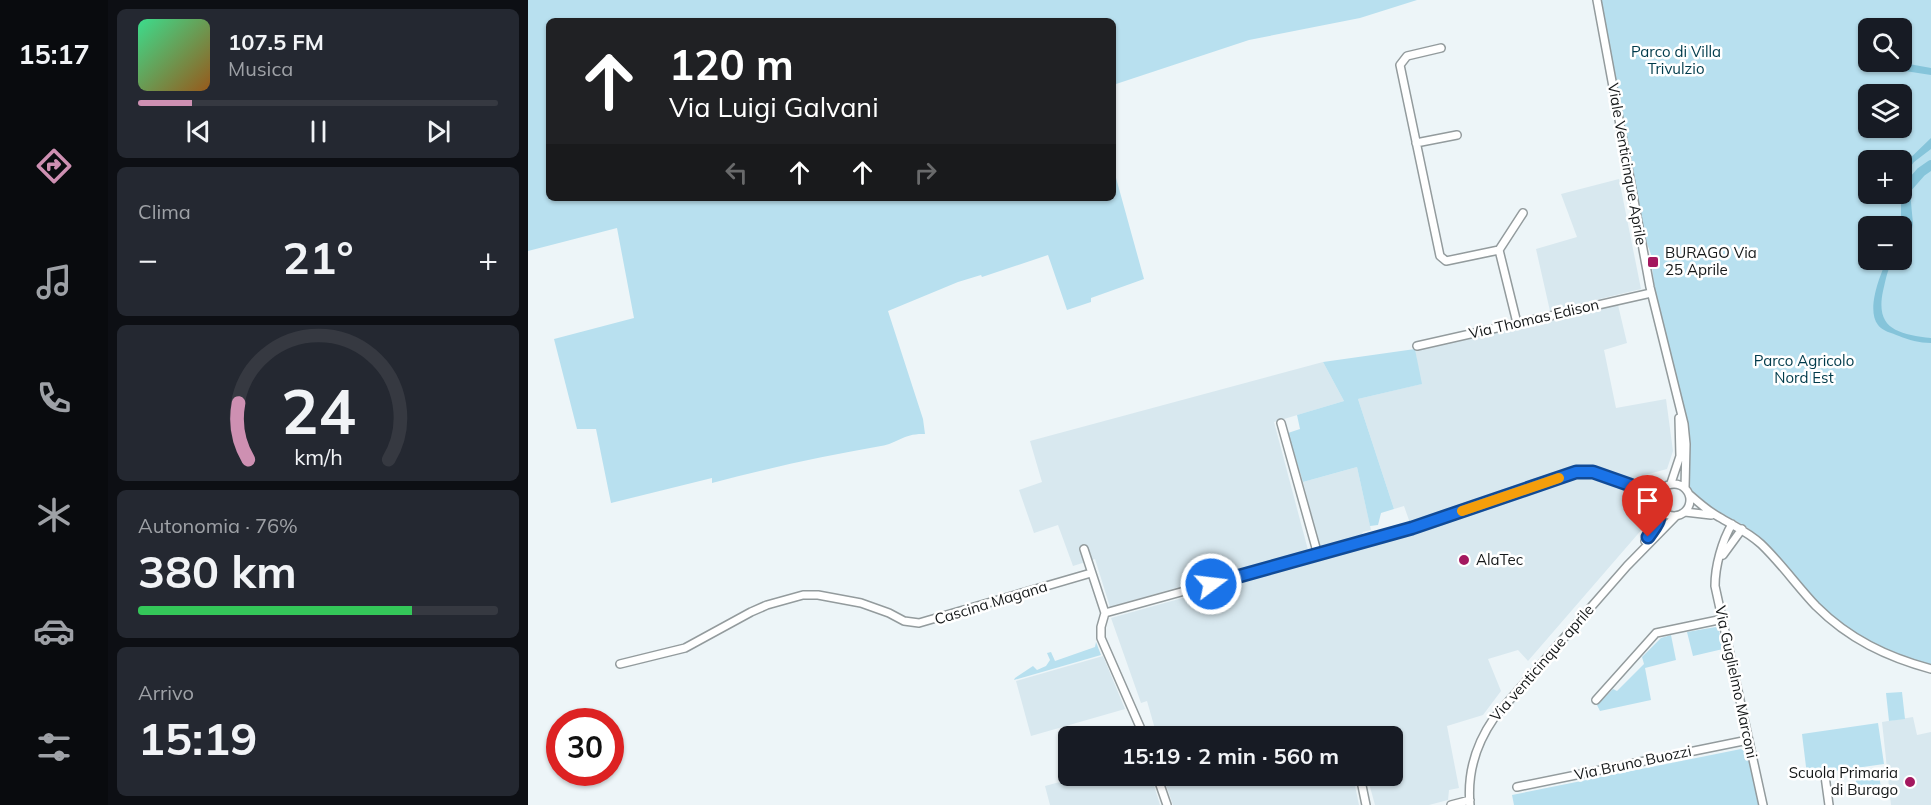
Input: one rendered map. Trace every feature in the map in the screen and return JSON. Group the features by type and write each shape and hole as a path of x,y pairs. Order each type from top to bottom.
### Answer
{"street":[{"name":"Viale Venticinque Aprile","path":"1597,0 1651,293 1686,438 1685,488"},
{"path":"1441,48 1407,56 1401,65 1440,256 1446,261 1499,250 1523,213"},
{"path":"1416,143 1457,135"},
{"path":"1499,250 1517,323"},
{"name":"Via Thomas Edison","path":"1417,345 1651,293"},
{"name":"Viale Venticinque Aprile","path":"1671,483 1678,466 1681,449 1677,398"},
{"path":"1281,423 1318,555"},
{"path":"1105,613 1412,528 1576,472 1588,471 1630,485 1657,498"},
{"path":"1719,518 1679,484 1671,483 1662,488 1657,498 1660,509 1667,515 1677,516 1685,512 1706,513 1742,529 1763,546 1815,604 1846,631 1865,644 1890,656 1931,669"},
{"path":"1630,485 1662,488"},
{"path":"1685,512 1690,504 1690,495"},
{"name":"Via venticinque aprile","path":"1627,566 1658,523 1660,509"},
{"name":"Via venticinque aprile","path":"1470,802 1473,762 1488,727 1514,694 1627,566 1677,516"},
{"name":"Via Guglielmo Marconi","path":"1732,524 1725,539 1715,577 1715,586 1763,805"},
{"name":"Via Guglielmo Marconi","path":"1720,560 1742,529"},
{"path":"1083,549 1105,613 1101,638 1140,726"},
{"name":"Cascina Magana","path":"620,664 685,648 751,612 803,595 818,595 861,603 904,621 919,623 1091,573"},
{"path":"1596,700 1656,633 1723,620"},
{"name":"Via Bruno Buozzi","path":"1517,787 1748,740"},
{"path":"1825,777 1828,805"},
{"path":"1160,786 1167,805"},
{"path":"1362,786 1366,805"},
{"path":"1451,805 1470,802"}],"shaded area":[{"path":"1912,65 1931,68 1931,75 1912,72"},
{"path":"1931,138 1931,149 1912,165 1912,156"},
{"path":"1619,179 1641,289 1550,311 1536,249 1577,237 1561,194"},
{"path":"1904,204 1911,204 1913,224 1912,229 1912,216 1906,216"},
{"path":"1883,270 1889,270 1881,304 1886,322 1899,331 1931,338 1931,343 1907,339 1878,325 1873,311 1878,283"},
{"path":"1618,305 1627,343 1604,350 1616,408 1666,399 1673,451 1667,469 1630,479 1597,468 1583,467 1410,523 1404,506 1394,509 1358,399 1421,384 1415,349"},
{"path":"1323,362 1344,401 1274,422 1308,550 1110,607 1095,559 1073,566 1058,525 1034,533 1019,490 1042,482 1030,441"},
{"path":"1357,467 1371,530 1363,532 1361,537 1320,547 1303,482"},
{"path":"1588,477 1643,494 1650,520 1528,661 1518,650 1488,659 1501,691 1483,715 1447,726 1459,788 1449,790 1448,800 1429,805 1375,805 1370,786 1403,786 1403,726 1154,726 1147,701 1141,703 1111,618 1390,540 1575,478"},
{"path":"1103,656 1125,709 1066,726 1058,726 1058,728 1031,736 1016,681"},
{"name":"Scuola Primaria di Burago","path":"1913,717 1917,735 1931,732 1931,805 1891,805 1882,722"},
{"path":"1058,782 1058,786 1154,786 1160,805 1050,805 1045,786"},
{"path":"1166,786 1355,786 1359,805 1173,805"}],"green space":[{"path":"528,0 1417,0 1360,18 1249,40 1116,84 1116,18 546,18 546,201 1116,201 1116,178 1144,279 1091,298 1091,302 1067,310 1048,255 982,277 981,275 958,282 888,311 923,419 925,434 912,435 887,445 754,472 712,483 712,478 611,503 596,429 577,429 554,339 634,318 617,228 528,251"},
{"name":"Parco Agricolo Nord Est","path":"1601,0 1931,0 1931,667 1879,649 1840,624 1749,529 1710,509 1696,499 1688,478 1690,440 1686,415 1655,291 1652,267 1655,265 1643,233"},
{"path":"1415,349 1422,384 1358,399 1394,509 1381,513 1378,525 1370,526 1357,467 1303,482 1288,433 1300,429 1297,415 1344,401 1323,362"},
{"path":"1716,627 1719,630 1723,649 1693,656 1687,632"},
{"path":"1671,635 1676,660 1645,668 1651,700 1600,711 1597,705 1613,689 1617,691 1644,664 1642,657 1661,638"},
{"path":"1096,642 1101,655 1014,680 1033,666 1037,670 1046,666 1050,660 1047,653 1051,652 1055,661 1095,647"},
{"path":"1902,692 1905,719 1889,721 1886,693"},
{"path":"1878,723 1884,764 1807,775 1802,734"},
{"path":"1741,749 1749,754 1760,805 1514,805 1512,795"},
{"path":"1879,773 1881,789 1858,793 1855,776"}],"waterway":[{"path":"1906,216 1906,189 1921,172 1931,165"}],"slow traffic":[{"path":"1462,511 1559,478"}],"place":[{"name":"BURAGO Via 25 Aprile","path":"1653,262"},
{"name":"AlaTec","path":"1464,560"},
{"name":"Scuola Primaria di Burago","path":"1910,782"}],"route":[{"path":"1211,584 1412,528 1584,470 1630,485 1657,498 1660,509 1658,523 1648,537"}],"park label":[{"name":"Parco di Villa Trivulzio","path":"1676,60"}]}
